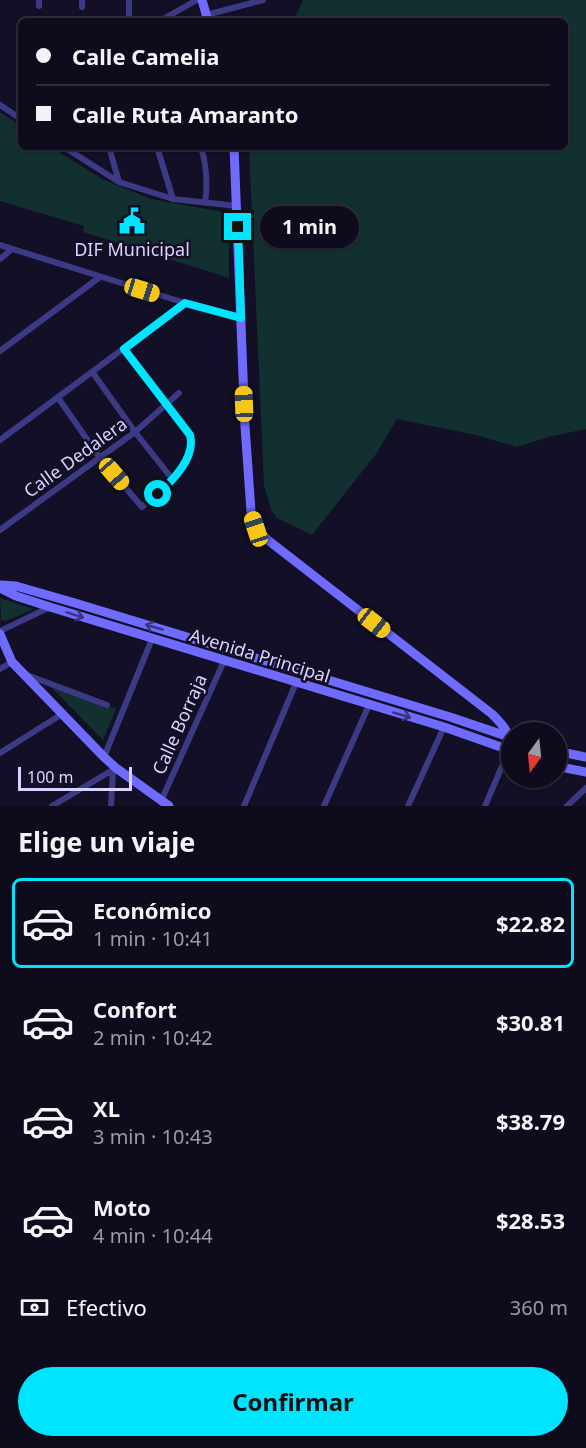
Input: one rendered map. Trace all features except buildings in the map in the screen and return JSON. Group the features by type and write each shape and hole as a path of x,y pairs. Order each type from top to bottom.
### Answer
{"street":[{"path":"129,0 129,18"},
{"path":"165,18 196,0"},
{"path":"202,0 207,18 263,0"},
{"path":"0,105 18,117"},
{"path":"70,150 119,182 173,199 237,206"},
{"path":"110,150 119,182"},
{"path":"158,150 173,199"},
{"path":"202,150 208,182 205,203"},
{"path":"234,150 251,511 256,529 269,542 501,722"},
{"path":"0,245 185,303 241,318"},
{"path":"0,258 12,249"},
{"path":"0,351 100,277"},
{"path":"0,440 59,399 185,303"},
{"path":"59,399 100,458 142,507 173,480 191,450 192,443 190,435 124,349"},
{"path":"93,373 173,480"},
{"name":"Calle Dedalera","path":"0,530 135,432 179,393"},
{"name":"Avenida Principal","path":"0,587 16,586 75,603 501,735"},
{"name":"Avenida Principal","path":"0,587 16,596 50,607 444,727 501,748"},
{"path":"50,607 0,633 12,662 114,769 165,803"},
{"path":"104,757 152,639"},
{"name":"Calle Borraja","path":"165,803 224,661"},
{"path":"0,669 12,662"},
{"path":"24,674 107,705"},
{"path":"244,806 296,682"},
{"path":"324,806 369,705"},
{"path":"0,753 62,714"},
{"path":"408,806 444,727"},
{"path":"567,753 586,757"},
{"path":"567,768 586,772"},
{"path":"52,806 114,769"},
{"path":"111,806 114,769"},
{"path":"485,806 501,771"},
{"path":"567,806 586,788"}],"green space":[{"path":"303,0 586,0 586,429 548,437 517,447 476,435 397,419 376,454 312,535 277,518 271,509 264,485 249,150 568,150 568,18 295,18"},
{"path":"0,112 18,124 18,150 56,150 102,179 151,199 229,213 229,278 83,232 84,226 0,201"},
{"path":"0,598 34,609 6,621 1,620"},
{"path":"50,686 116,709 103,740"}],"place":[{"name":"DIF Municipal","path":"132,221"}],"route":[{"path":"158,494 173,480 191,450 192,443 190,435 124,349 185,303 241,318 238,227"}]}
